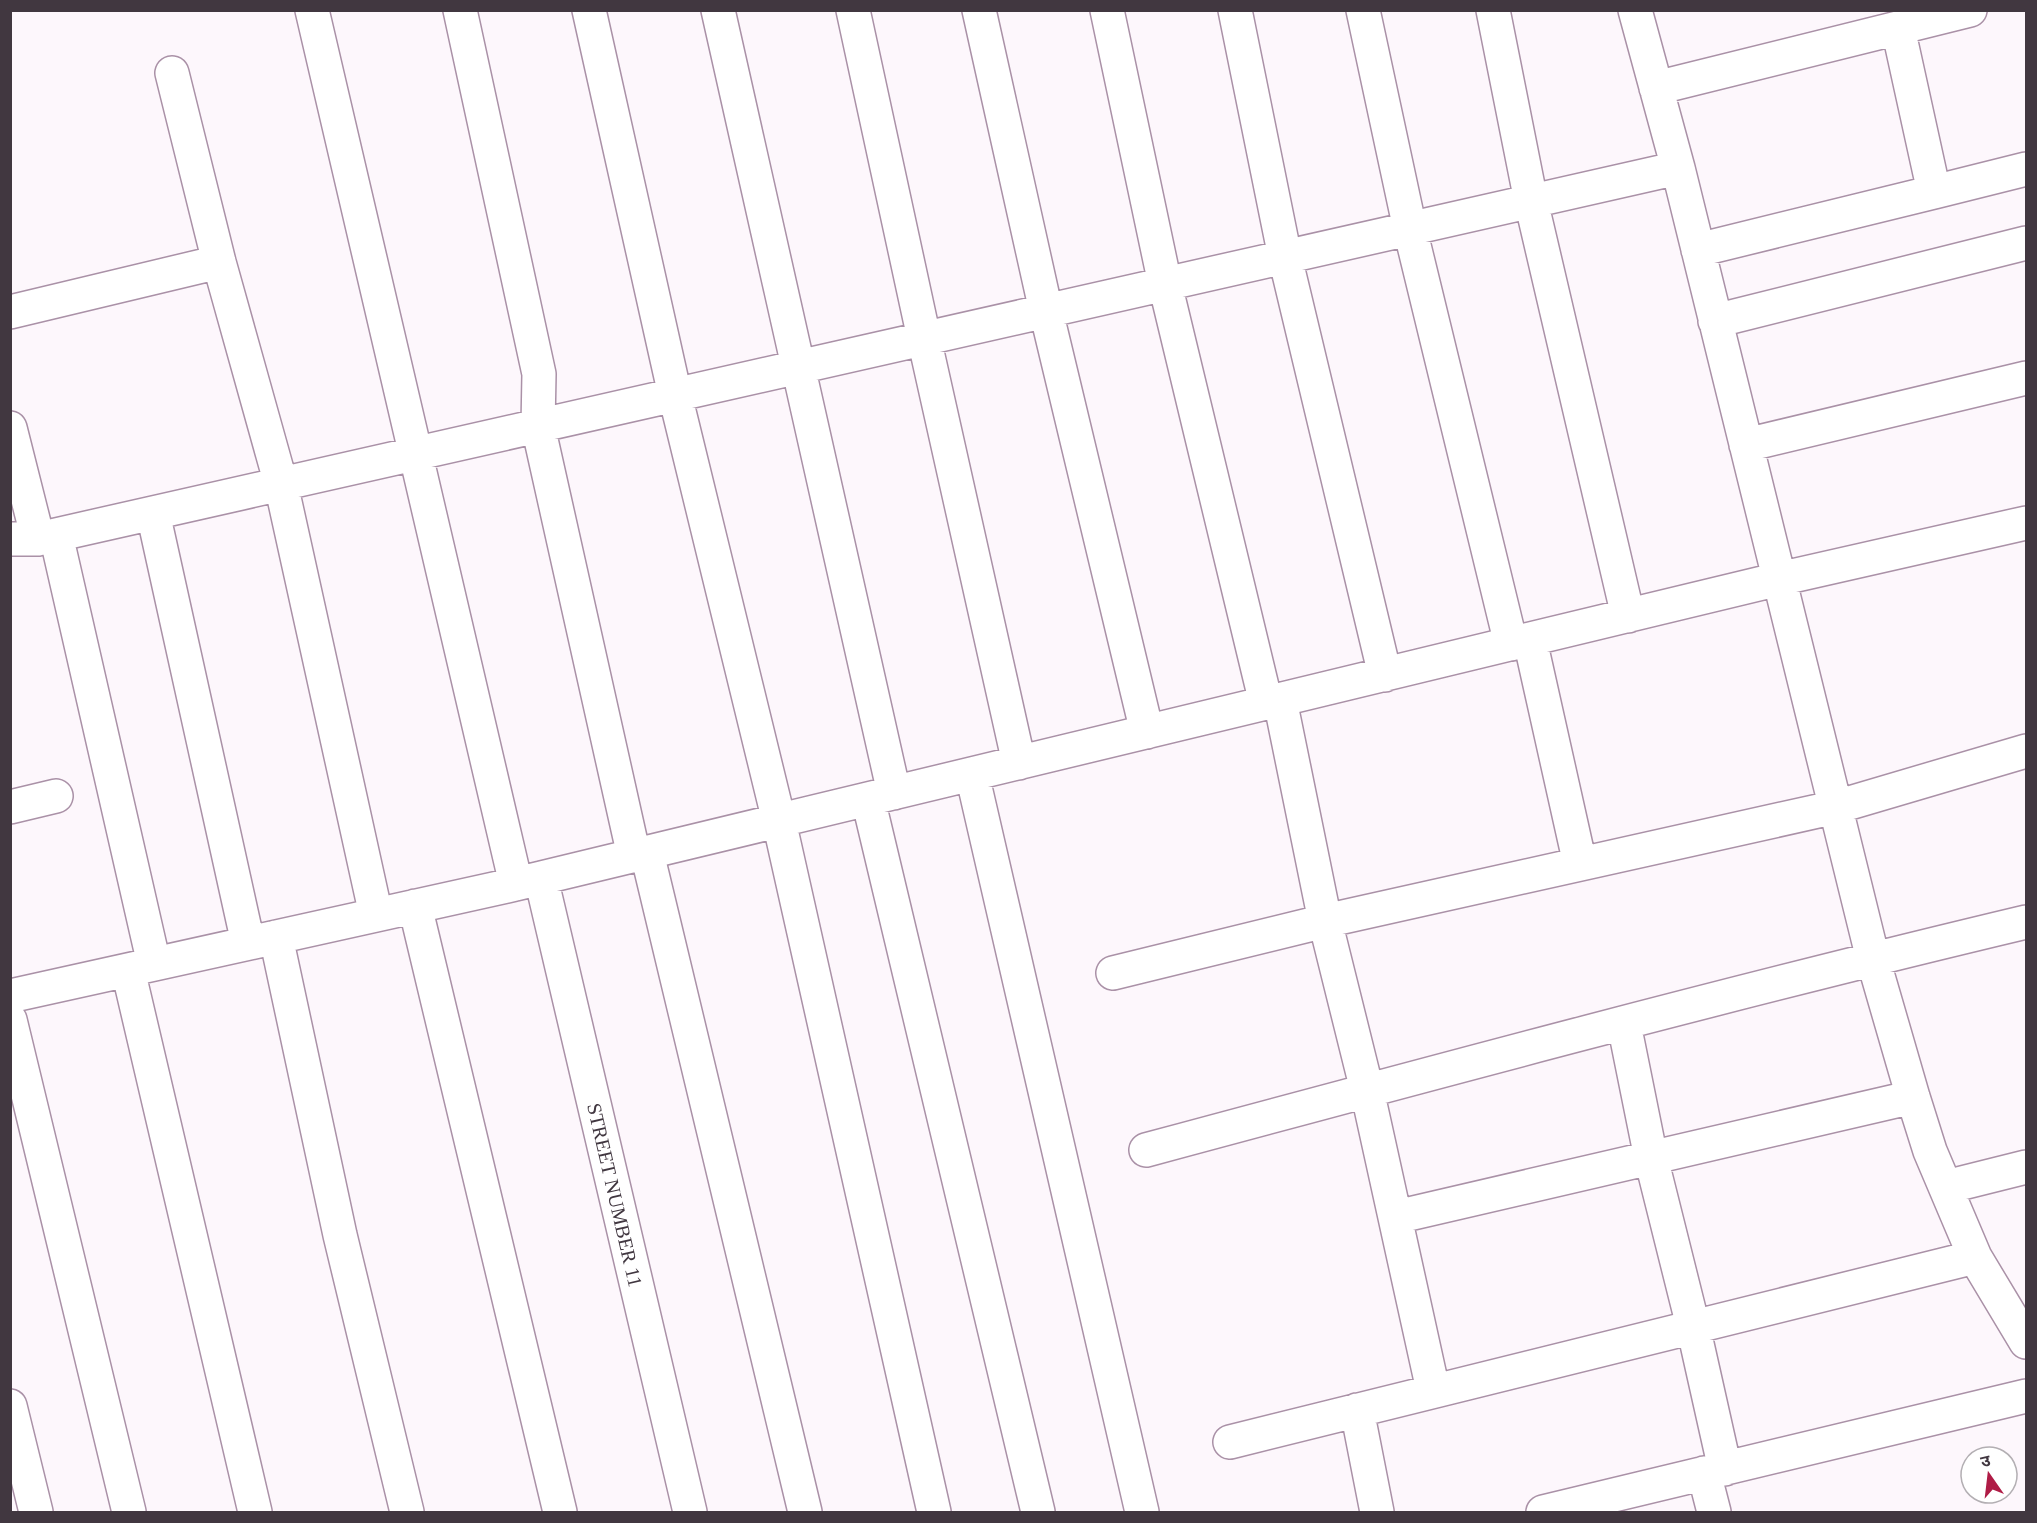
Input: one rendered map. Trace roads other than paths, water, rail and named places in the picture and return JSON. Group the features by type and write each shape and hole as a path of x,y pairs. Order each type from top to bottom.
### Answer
{"street":[{"name":"STREET NUMBER 11","path":"312,10 414,454 528,881 690,1512"},
{"path":"460,10 538,374 538,426 640,854 805,1512"},
{"path":"589,10 675,395 779,821 934,1512"},
{"path":"718,10 799,367 881,796 1038,1512"},
{"path":"853,10 1019,763"},
{"path":"979,10 1046,311 1147,732"},
{"path":"1107,10 1165,284 1273,702 1367,1090 1433,1390"},
{"path":"1235,10 1285,257 1385,675"},
{"path":"1363,10 1410,229 1580,864"},
{"path":"1493,10 1531,201 1628,616"},
{"path":"1635,10 1678,168 1873,959 1913,1097 1930,1151 1975,1257 2015,1301 2026,1342"},
{"path":"1656,88 1970,10"},
{"path":"1898,28 1934,192"},
{"path":"172,73 219,262 281,484 376,915"},
{"path":"35,538 1678,168"},
{"path":"1698,250 2026,169"},
{"path":"1715,321 2026,243"},
{"path":"10,312 219,262"},
{"path":"1746,445 2026,378"},
{"path":"10,428 141,967 255,1512"},
{"path":"153,513 340,1235 407,1512"},
{"path":"10,996 528,881 1779,579 2026,523"},
{"path":"1113,973 1325,921 1836,807 2026,751"},
{"path":"972,774 1142,1512"},
{"path":"10,807 56,796"},
{"path":"416,906 560,1512"},
{"path":"1146,1150 1367,1090 1873,959 2026,922"},
{"path":"10,1020 129,1512"},
{"path":"1624,1024 1651,1158 1693,1326 1714,1471 1714,1512"},
{"path":"1396,1216 1913,1097"},
{"path":"1946,1187 2026,1167"},
{"path":"1230,1442 1975,1257"},
{"path":"1543,1512 2026,1396"},
{"path":"10,1406 36,1512"},
{"path":"1357,1410 1377,1512"}]}
